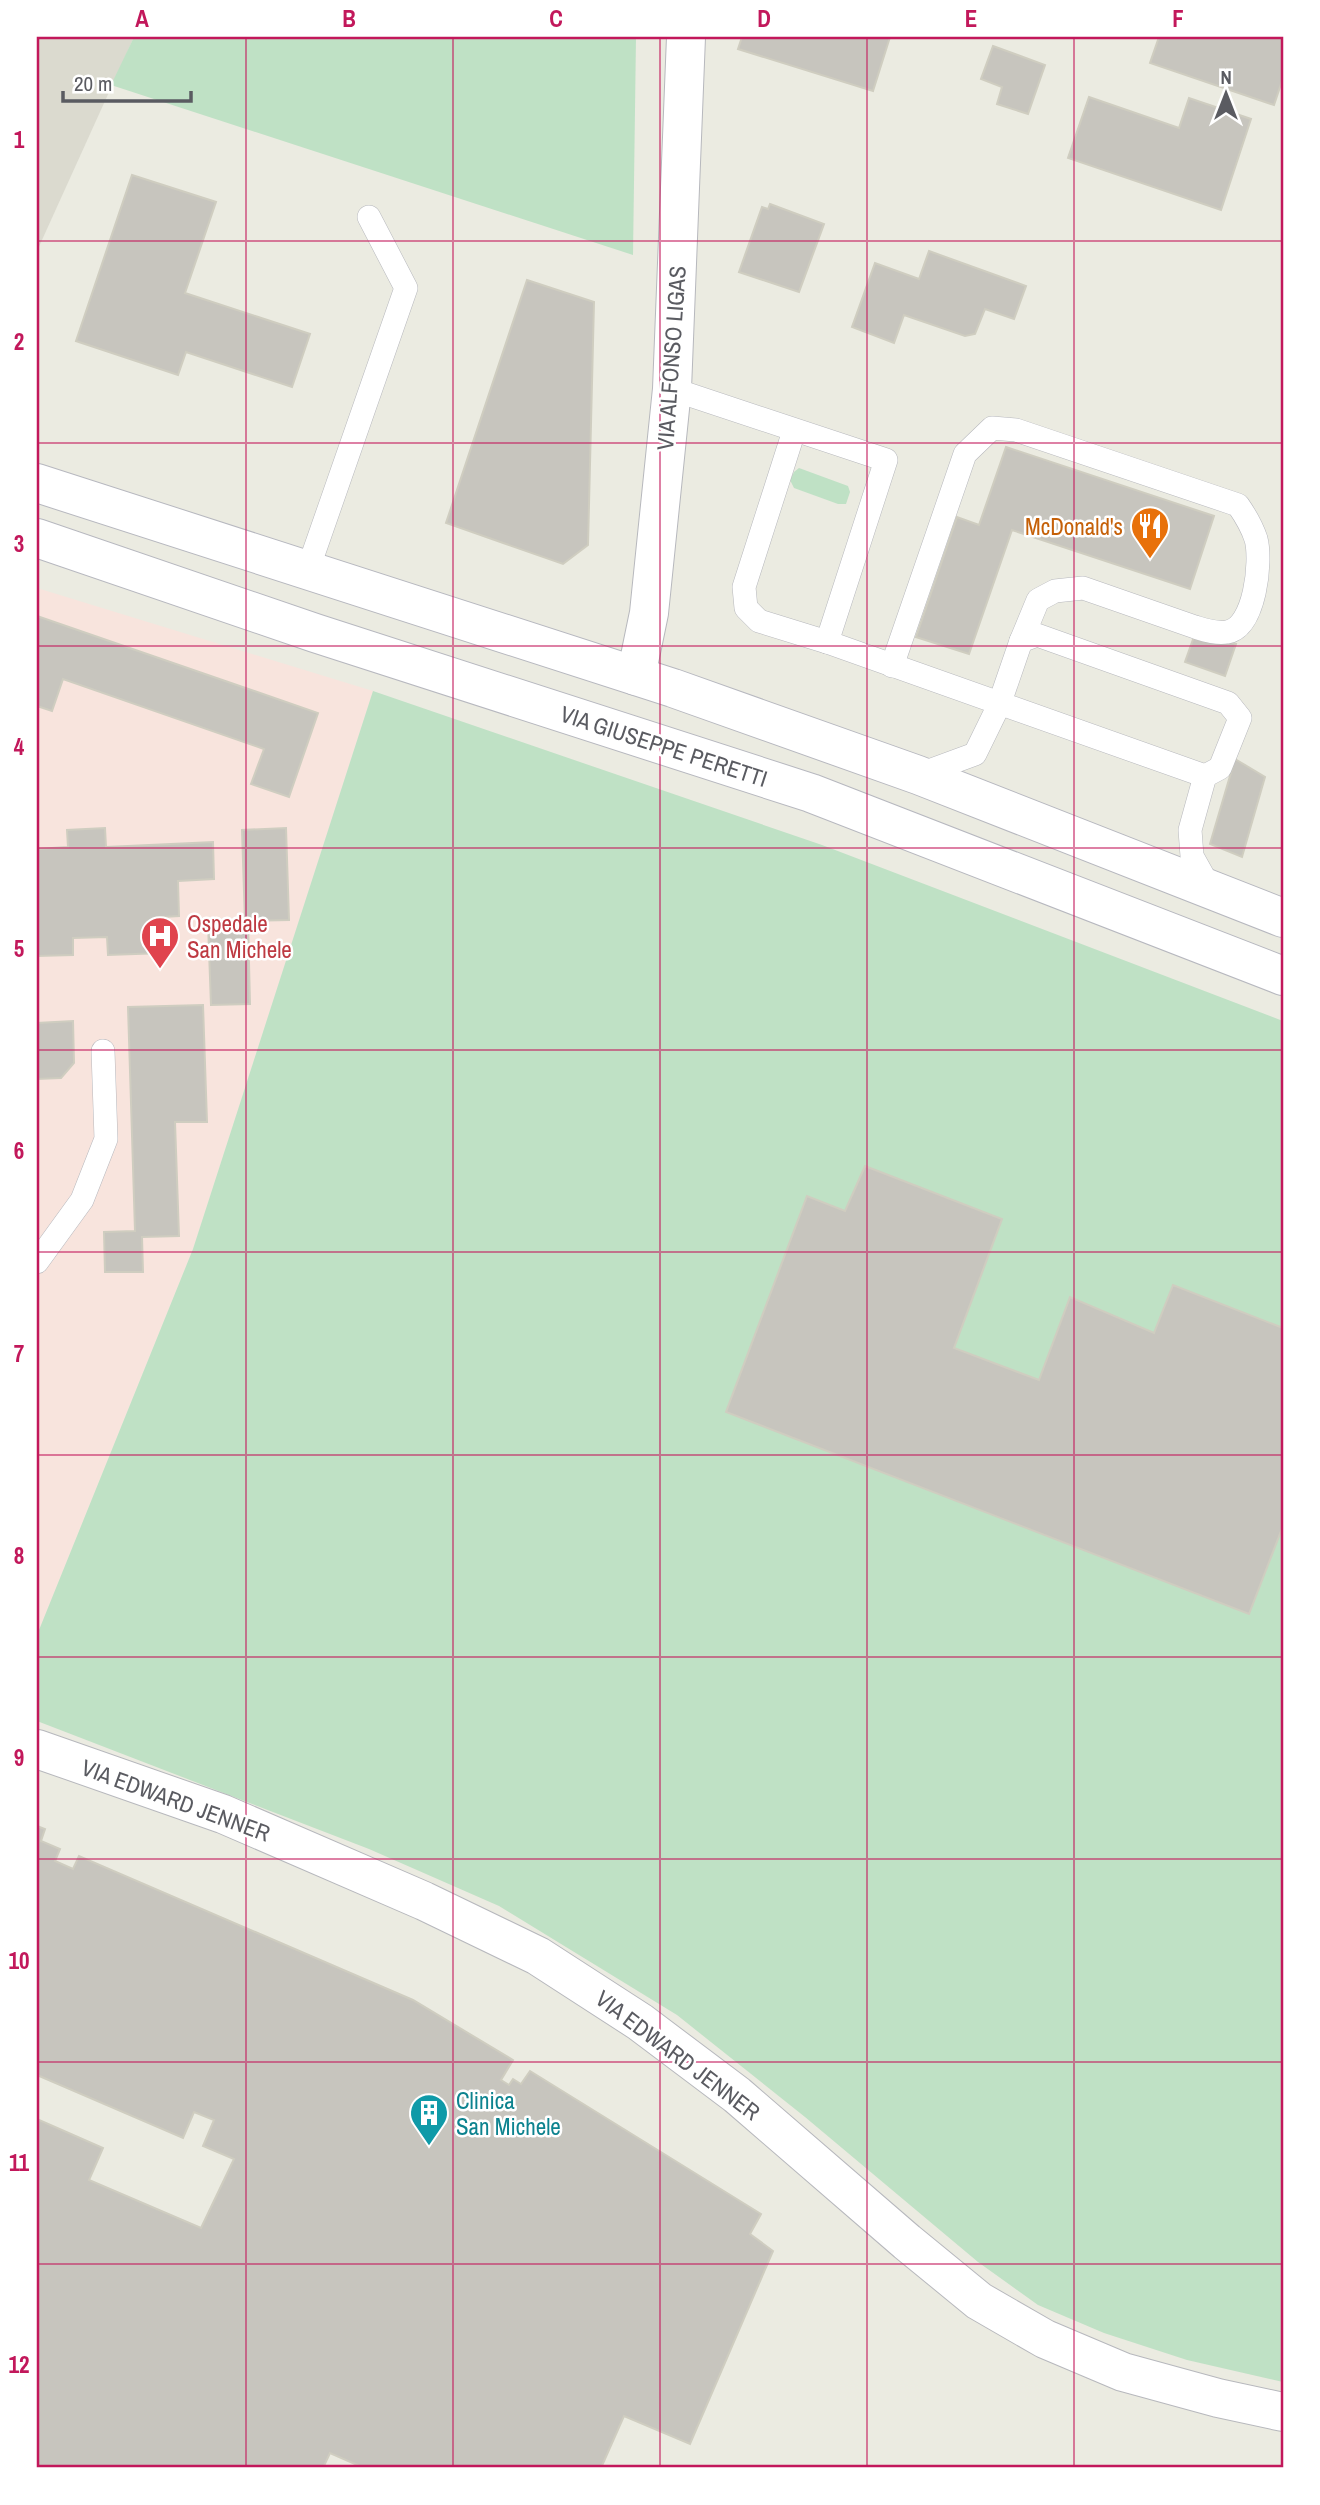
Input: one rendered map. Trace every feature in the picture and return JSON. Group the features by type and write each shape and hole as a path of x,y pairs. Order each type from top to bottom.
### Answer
{"street":[{"name":"VIA ALFONSO LIGAS","path":"636,676 649,613 672,389 686,37"},
{"path":"37,483 636,676 918,775 1283,918"},
{"name":"VIA GIUSEPPE PERETTI","path":"37,538 328,637 811,793 1283,976"},
{"name":"VIA EDWARD JENNER","path":"37,1749 223,1814 424,1901 538,1956 640,2022 737,2095 906,2242 979,2301 1045,2339 1123,2372 1283,2412"}],"lane":[{"path":"307,572 406,288 369,217"},
{"path":"672,389 886,460 827,642"},
{"path":"892,666 965,454 992,428 1016,430 1238,505 1256,540 1257,578 1249,610 1243,623 1229,632 1212,632 1195,627 1083,588 1055,591 1038,600 999,705 975,754 918,775"},
{"path":"794,430 744,587 746,608 759,621 827,642 1205,776"},
{"path":"1021,641 1037,635 1228,703 1240,718 1220,768 1205,776 1190,830 1192,856 1211,890"},
{"path":"37,1262 82,1200 106,1139 103,1051"}],"shaded area":[{"path":"37,37 134,37 37,251"},
{"name":"Ospedale San Michele","path":"37,588 373,691 193,1249 37,1635"}],"green space":[{"path":"134,37 636,37 633,255 111,85"},
{"path":"799,468 848,486 850,492 846,504 838,504 794,488 790,480"},
{"path":"373,691 822,845 1283,1021 1283,2382 1187,2360 1104,2333 1038,2305 978,2262 805,2117 677,2015 499,1906 369,1849 37,1721 37,1635 193,1249"}],"building":[{"path":"742,37 890,37 873,91 738,49"},
{"path":"1159,37 1283,37 1283,78 1274,105 1150,63"},
{"path":"993,46 1045,65 1028,114 997,104 1002,87 981,79"},
{"path":"1089,97 1179,128 1189,98 1251,119 1221,210 1068,158"},
{"path":"132,175 216,202 185,293 310,334 292,387 186,352 178,375 76,341"},
{"path":"770,204 824,224 799,292 739,272 762,207 768,209"},
{"path":"929,251 1026,286 1014,319 985,309 975,334 965,336 904,315 894,343 852,327 875,263 919,279"},
{"path":"527,280 594,302 588,545 563,564 446,523"},
{"name":"McDonald's","path":"1006,447 1214,516 1190,589 1012,530 969,654 916,637 957,517 979,525"},
{"path":"37,616 318,713 289,797 251,784 264,749 63,679 52,711 37,706"},
{"path":"1196,631 1236,644 1225,676 1185,662"},
{"path":"1235,759 1265,777 1242,857 1210,844"},
{"path":"105,828 106,847 213,842 214,879 178,881 179,916 162,917 163,953 108,955 107,937 73,938 73,955 37,956 37,849 68,847 67,830"},
{"path":"286,828 289,920 248,921 250,1004 211,1005 208,923 245,922 242,830"},
{"path":"203,1005 207,1122 175,1122 179,1236 142,1237 143,1272 105,1272 104,1232 135,1231 128,1007"},
{"path":"73,1021 74,1063 61,1078 37,1079 37,1023"},
{"path":"865,1166 1002,1219 954,1348 1039,1380 1070,1297 1154,1333 1173,1285 1283,1328 1283,1526 1249,1614 726,1412 807,1196 845,1211"},
{"name":"Clinica San Michele","path":"37,1826 45,1829 41,1841 60,1849 55,1861 73,1869 79,1856 413,2000 513,2060 501,2080 509,2085 513,2079 521,2084 530,2071 761,2214 750,2234 773,2251 690,2444 624,2416 601,2468 364,2468 330,2453 323,2468 37,2468 37,2119 103,2148 89,2180 201,2228 234,2159 203,2146 214,2120 194,2112 183,2138 37,2075"}],"place":[{"name":"McDonald's","path":"1150,560"},
{"name":"Ospedale San Michele","path":"160,970"},
{"name":"Clinica San Michele","path":"429,2147"}]}
